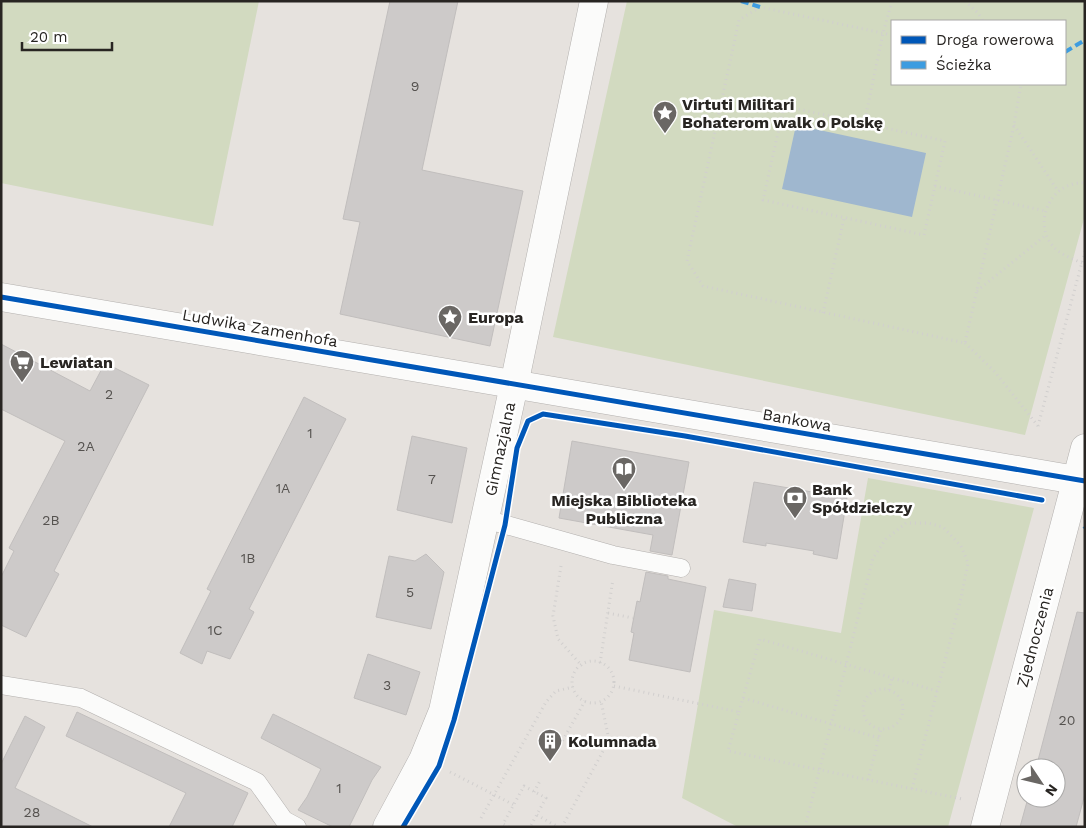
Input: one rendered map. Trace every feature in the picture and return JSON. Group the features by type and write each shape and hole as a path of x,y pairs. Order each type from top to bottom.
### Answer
{"street":[{"name":"Gimnazjalna","path":"388,827 423,760 443,712 514,385 594,1"},
{"name":"Ludwika Zamenhofa","path":"1,297 514,385"},
{"name":"Bankowa","path":"514,385 1080,480"},
{"name":"Zjednoczenia","path":"985,827 1080,480 1085,448"}],"lane":[{"path":"485,519 617,556 681,568"},
{"path":"1,685 81,698 257,782 284,820 297,827"}],"path":[{"path":"864,124 883,33 892,1"},
{"path":"965,1 982,20"},
{"path":"891,35 760,6 739,20 687,261 703,286 965,343 994,372 1038,426 1085,251"},
{"path":"965,343 1014,125 1021,85"},
{"path":"784,106 864,124 945,141 924,236 763,200 784,106"},
{"path":"1014,125 1058,191"},
{"path":"1082,263 1061,254 1052,245 1046,235 1044,223 1045,211 1050,200 1058,191 1068,185 1085,183"},
{"path":"935,186 1045,211"},
{"path":"823,313 844,218"},
{"path":"977,291 1046,235"},
{"path":"805,827 874,558 886,538 906,523 928,523 943,527 961,546 968,563 961,598 912,789"},
{"path":"565,540 553,616 558,638 582,666"},
{"path":"600,663 617,556"},
{"path":"608,613 634,618"},
{"path":"937,691 760,639 728,750 962,799"},
{"path":"590,662 600,663 612,673 614,686 607,698 594,703 585,701 576,693 573,687 575,673 582,666 590,662"},
{"path":"889,690 892,678"},
{"path":"614,686 739,712"},
{"path":"481,818 546,702 556,692 573,687"},
{"path":"889,690 899,697 903,710 902,717 894,727 881,729 869,724 863,713 863,706 865,700 875,691 889,690"},
{"path":"743,698 879,738"},
{"path":"560,745 585,701"},
{"path":"536,815 560,827 609,740 601,701"},
{"path":"868,780 881,729"},
{"path":"446,770 514,805"},
{"path":"534,792 541,779"},
{"path":"509,827 503,824 524,786 546,798 530,827"}],"green space":[{"path":"1,1 259,1 213,226 1,183"},
{"path":"627,1 1085,1 1085,215 1025,435 553,337"},
{"path":"868,478 1034,508 948,827 738,827 682,798 714,610 841,633"}],"water":[{"path":"796,125 926,153 912,217 782,189"}],"building":[{"path":"390,1 458,1 422,170 523,191 490,346 340,314 360,222 343,219"},
{"path":"1,344 90,391 105,363 149,385 54,571 59,574 26,637 1,625 1,577 14,551 9,548 65,441 1,409"},
{"path":"304,397 346,419 249,609 254,612 230,659 207,651 202,664 180,653 211,591 207,589"},
{"path":"412,436 467,448 452,523 397,510"},
{"name":"Miejska Biblioteka Publiczna","path":"572,441 689,462 672,555 650,551 653,535 559,518"},
{"name":"Bank Spółdzielczy","path":"754,482 847,498 837,559 813,554 814,551 766,543 766,546 743,542"},
{"path":"426,554 444,572 431,629 376,617 389,556 415,561"},
{"path":"646,572 706,587 690,672 629,660 634,633 631,632 637,601 640,602"},
{"path":"729,579 756,584 752,611 723,607"},
{"path":"1077,612 1085,613 1085,794 1076,827 1020,827 1025,808 1066,808 1066,758 1039,758"},
{"path":"368,654 420,672 406,715 354,698"},
{"path":"77,712 248,793 232,827 169,827 186,793 66,736"},
{"path":"273,714 381,767 372,780 349,827 333,827 298,810 321,769 261,738"},
{"path":"25,716 45,727 15,788 93,827 1,827 1,764"}],"marked path":[{"path":"741,1 760,7"},
{"path":"1066,51 1085,40"}],"cycle path":[{"path":"1,297 1085,481"},
{"path":"403,827 439,766 454,720 505,525 517,448 528,421 543,414 685,436 1042,500"}],"place":[{"name":"Virtuti Militari Bohaterom walk o Polskę","path":"665,134"},
{"name":"Europa","path":"450,338"},
{"name":"Lewiatan","path":"22,383"},
{"name":"Miejska Biblioteka Publiczna","path":"624,490"},
{"name":"Bank Spółdzielczy","path":"795,519"},
{"name":"Kolumnada","path":"550,762"}]}
